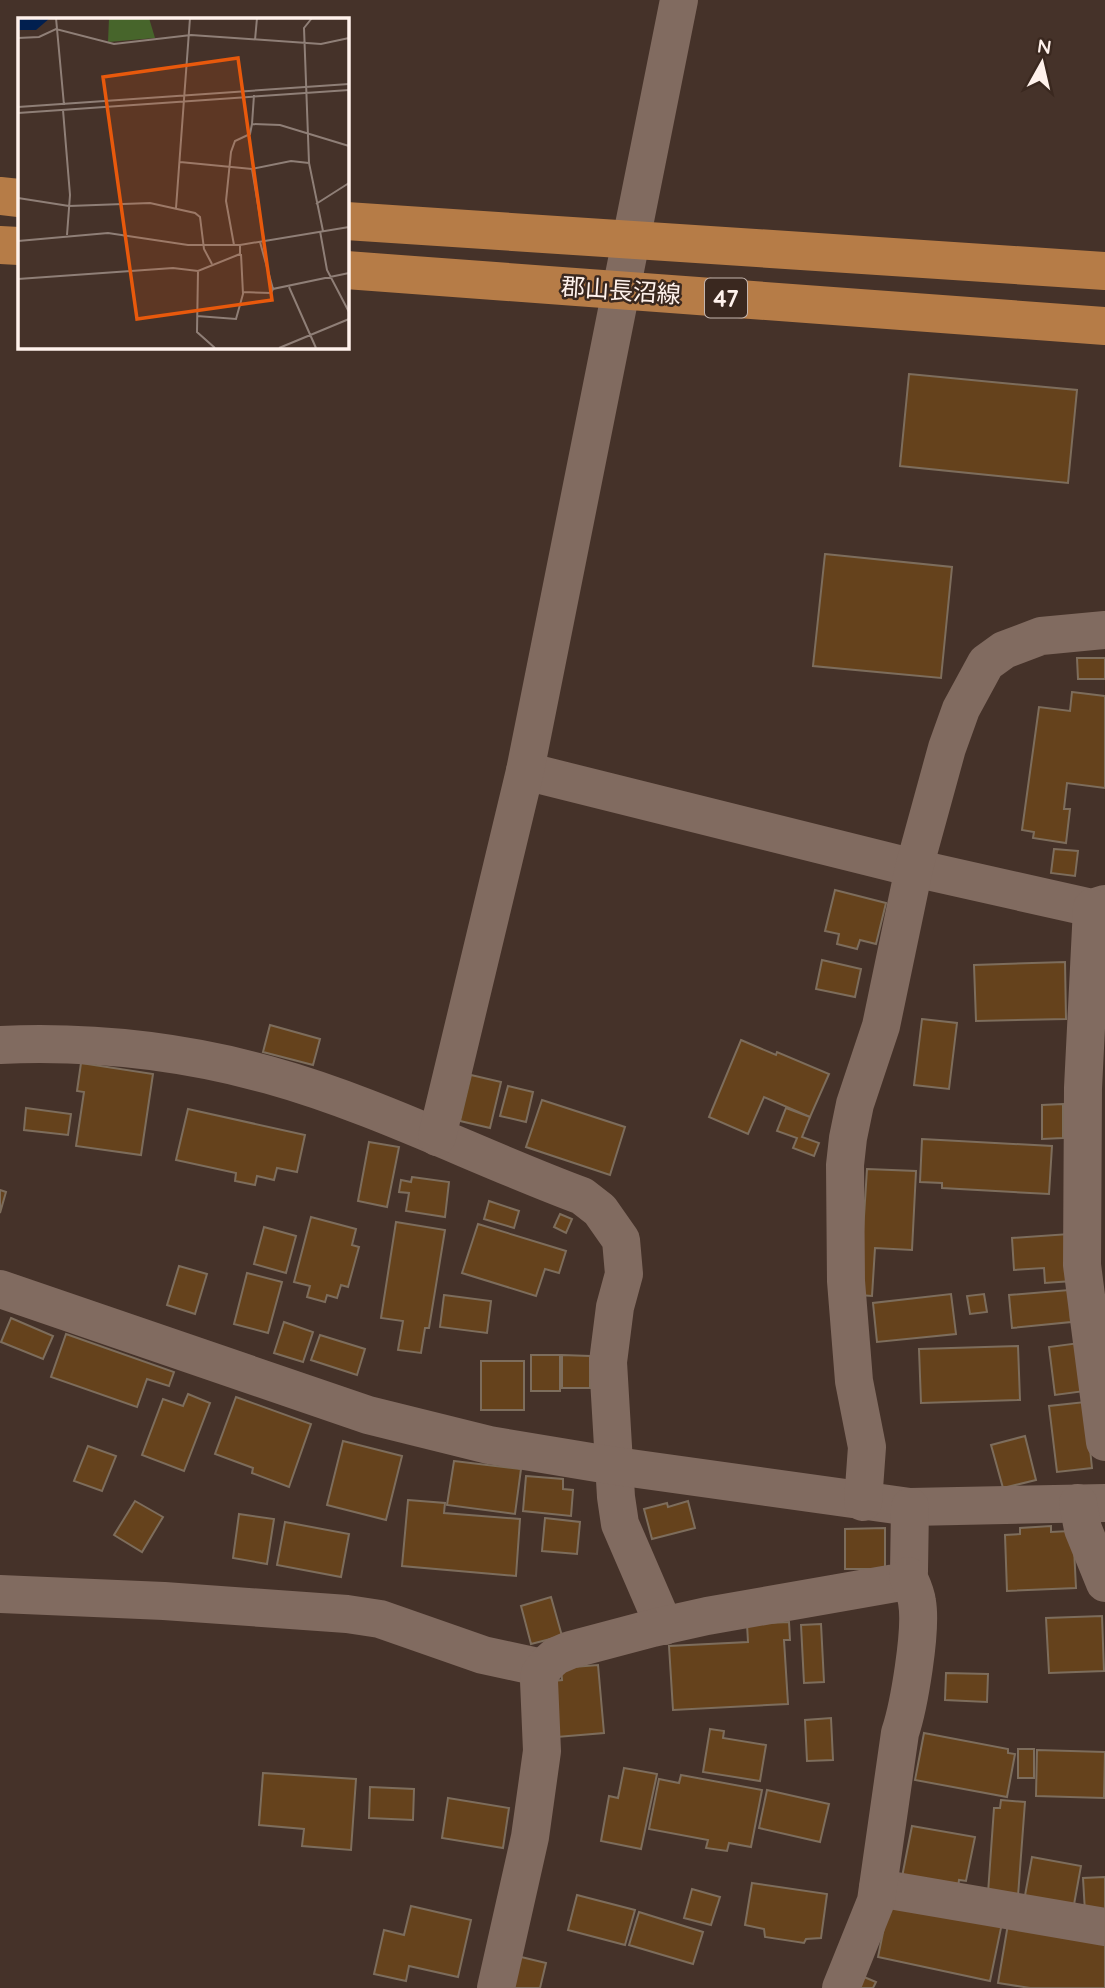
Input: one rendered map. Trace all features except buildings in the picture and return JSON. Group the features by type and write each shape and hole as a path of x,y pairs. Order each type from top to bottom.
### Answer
{"main road":[{"path":"0,196 18,198"},
{"name":"郡山長沼線","path":"348,221 1105,271"},
{"path":"0,245 18,246"},
{"name":"郡山長沼線","path":"348,270 1105,326"}],"street":[{"path":"437,1137 524,771 679,0"},
{"path":"863,1502 867,1447 853,1369 846,1282 845,1165 855,1104 881,1026 914,868 947,748 961,709 986,663 1004,650 1041,636 1105,630"},
{"path":"524,771 914,868 1098,906 1083,1088 1082,1265 1105,1442"},
{"path":"0,1045 76,1044 230,1065 340,1099 437,1137 582,1196 600,1210 621,1240 624,1274 615,1307 608,1362 620,1524 664,1626"},
{"path":"0,1289 368,1415 489,1444 614,1466 910,1507 1091,1503 1083,1529 1105,1583"},
{"path":"841,1988 876,1901 900,1733 906,1714 919,1616 915,1590 908,1576 910,1507"},
{"path":"496,1988 530,1837 542,1751 539,1681 543,1668 556,1656 570,1650 664,1626 707,1616 901,1583 908,1576"},
{"path":"0,1594 164,1601 347,1614 380,1619 483,1655 543,1668"},
{"path":"878,1888 1105,1927"}]}
